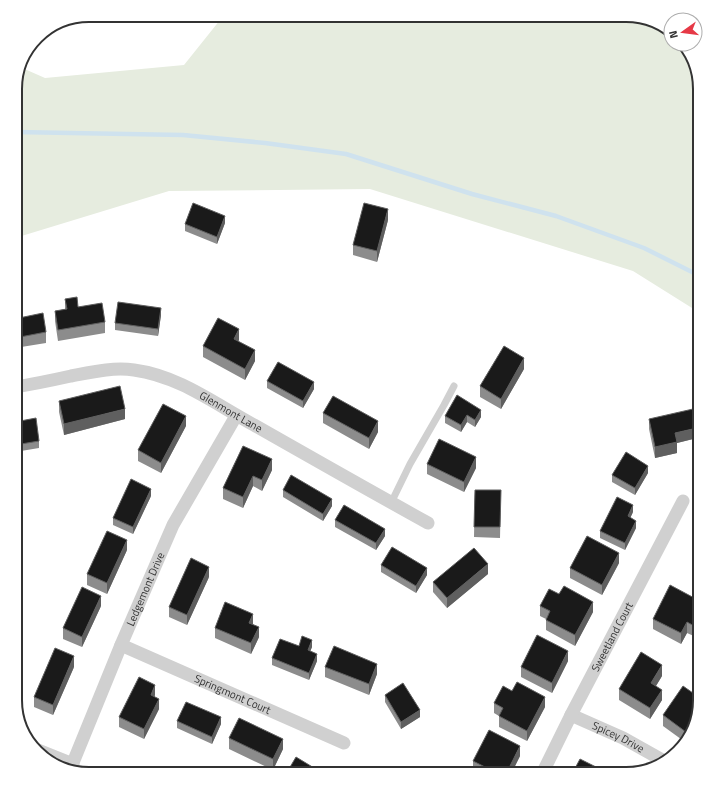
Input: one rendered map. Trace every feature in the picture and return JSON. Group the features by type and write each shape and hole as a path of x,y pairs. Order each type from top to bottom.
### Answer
{"street":[{"name":"Glenmont Lane","path":"22,387 101,370 134,370 156,374 180,383 236,416 428,523"},
{"name":"Ledgemont Drive","path":"73,765 121,645 173,525 236,416"},
{"name":"Sweetland Court","path":"545,767 683,501"},
{"name":"Springmont Court","path":"121,645 344,743"},
{"name":"Spicey Drive","path":"571,715 623,738 659,758"}],"lane":[{"path":"391,503 410,464 454,386"}],"shaded area":[{"path":"218,22 639,23 663,34 663,52 682,52 686,59 692,76 693,309 633,271 370,189 169,191 22,236 22,85 25,69 45,78 184,65"}],"building":[{"path":"193,203 225,216 217,237 185,224"},
{"path":"364,203 388,209 377,251 353,245"},
{"path":"77,297 78,307 102,303 105,322 58,330 55,311 67,309 65,299"},
{"path":"118,302 161,308 158,329 115,323"},
{"path":"43,313 46,332 22,337 22,317"},
{"path":"218,318 239,329 234,339 255,350 245,369 203,346"},
{"path":"504,346 524,358 501,399 480,386"},
{"path":"278,362 314,382 303,401 267,381"},
{"path":"120,386 125,409 64,424 59,401"},
{"path":"457,395 481,410 475,420 467,415 461,425 445,416"},
{"path":"333,396 378,421 369,438 323,413"},
{"path":"163,404 186,416 161,463 138,450"},
{"path":"693,409 693,429 675,433 677,442 655,447 649,419"},
{"path":"36,418 39,441 22,444 22,421"},
{"path":"439,439 476,457 464,482 427,464"},
{"path":"243,446 272,459 262,480 253,476 243,497 223,488"},
{"path":"626,452 648,466 635,488 612,475"},
{"path":"291,475 332,499 323,514 283,490"},
{"path":"131,479 151,489 133,527 113,518"},
{"path":"475,490 501,490 500,527 474,527"},
{"path":"617,497 633,505 628,516 636,521 625,543 600,531"},
{"path":"344,505 385,529 376,543 335,520"},
{"path":"107,531 127,540 107,583 87,574"},
{"path":"587,536 619,553 602,585 570,568"},
{"path":"392,547 427,568 416,586 381,565"},
{"path":"474,548 488,564 447,598 433,582"},
{"path":"191,558 209,567 187,615 169,607"},
{"path":"670,585 693,597 693,625 687,622 681,633 653,619"},
{"path":"564,586 593,602 575,635 546,620 550,611 540,606 549,589 559,594"},
{"path":"82,587 101,596 82,637 63,628"},
{"path":"225,602 253,614 249,623 259,627 251,643 215,628"},
{"path":"537,635 568,651 552,683 521,667"},
{"path":"302,636 312,640 308,650 317,654 309,673 272,658 280,639 299,646"},
{"path":"334,646 377,664 369,684 325,667"},
{"path":"55,648 74,656 53,705 34,697"},
{"path":"641,652 662,665 651,683 662,690 650,708 619,689"},
{"path":"139,677 155,685 151,695 159,699 144,729 119,717"},
{"path":"517,682 545,697 527,731 499,716 503,708 494,703 503,686 512,691"},
{"path":"403,683 420,710 401,722 385,695"},
{"path":"683,686 693,693 692,713 685,731 663,715"},
{"path":"186,702 221,717 212,737 177,721"},
{"path":"239,718 283,739 273,759 229,738"},
{"path":"489,730 520,746 510,767 485,767 473,761"},
{"path":"296,757 312,767 290,767"},
{"path":"580,759 596,767 576,767"}],"waterway":[{"path":"22,132 183,135 265,143 346,154 472,194 556,216 644,248 693,272"}]}
